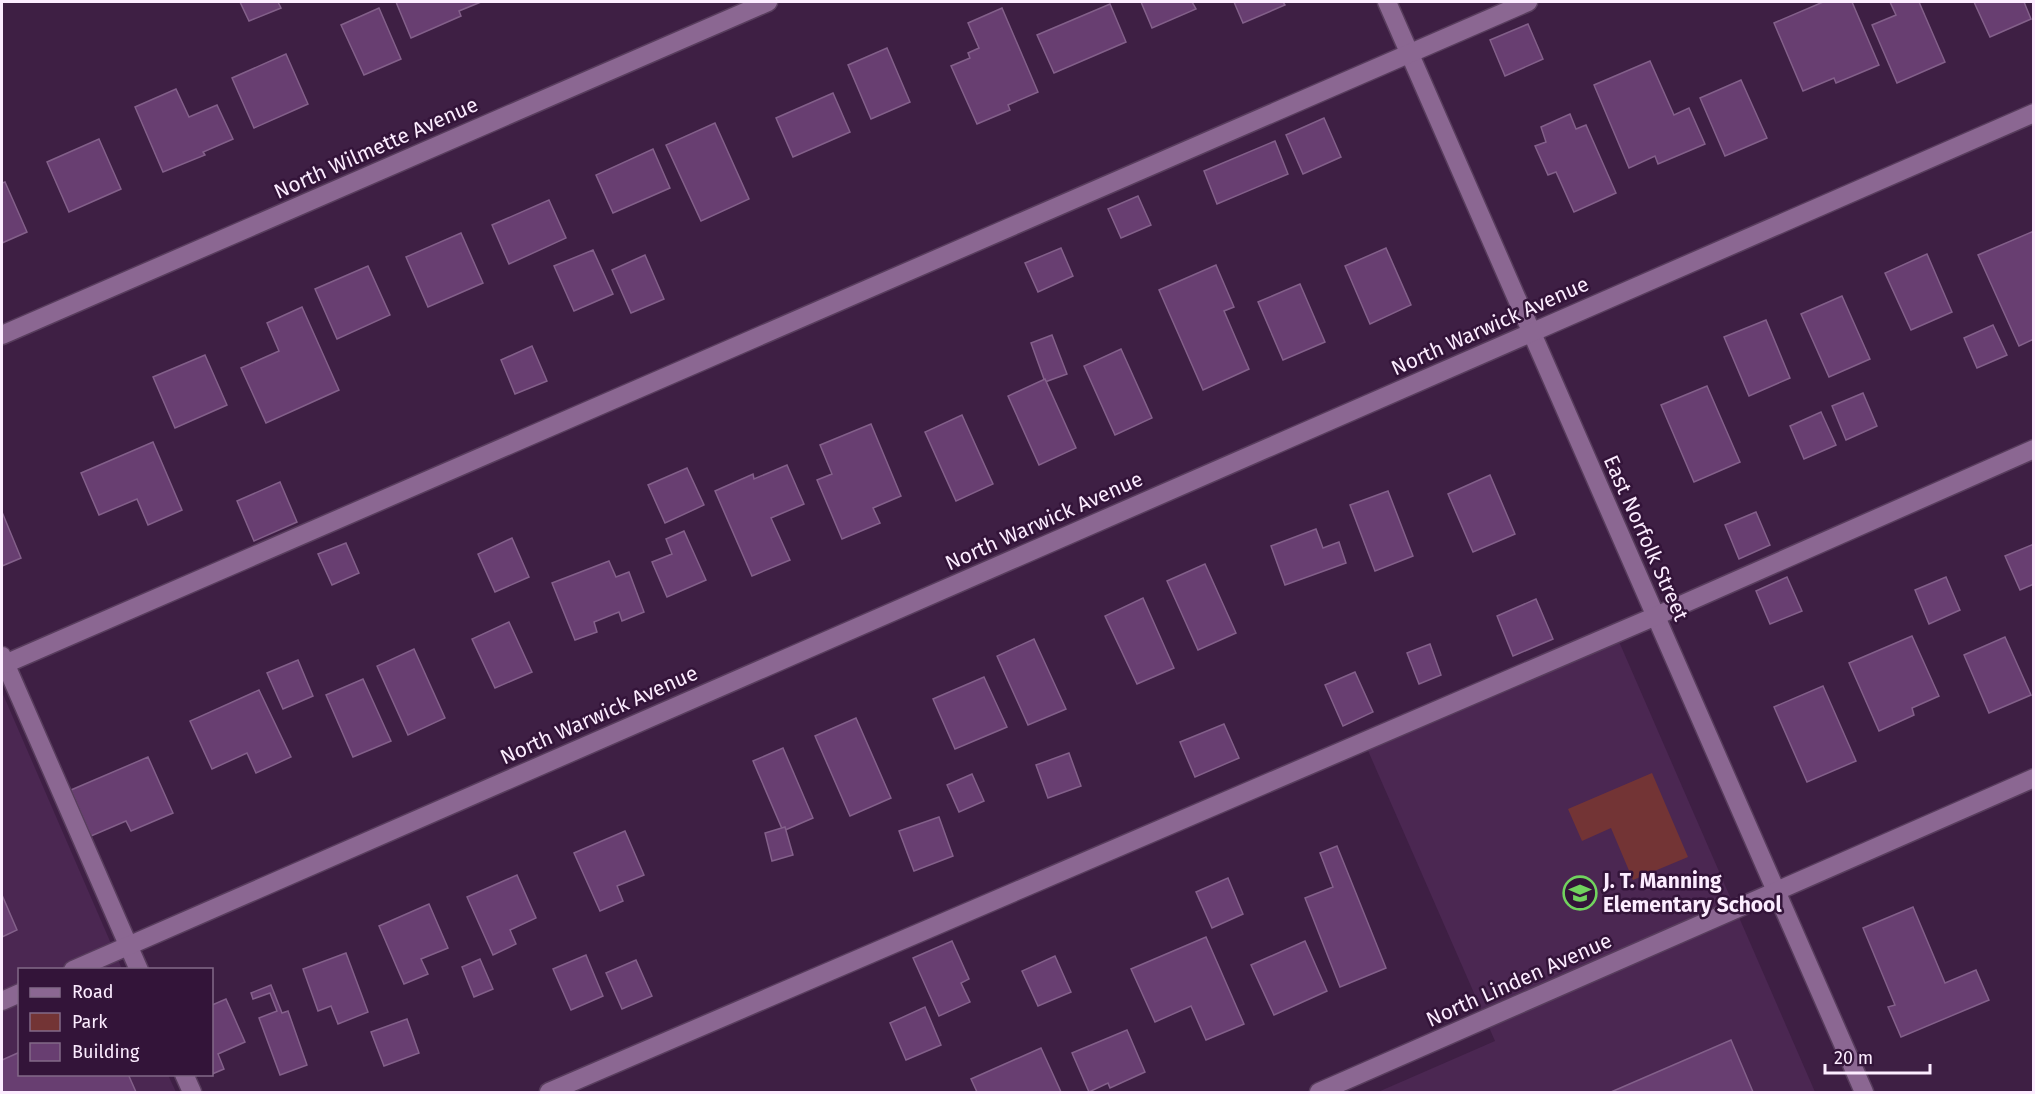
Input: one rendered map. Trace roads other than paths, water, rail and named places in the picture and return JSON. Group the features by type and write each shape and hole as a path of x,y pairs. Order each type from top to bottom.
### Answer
{"street":[{"name":"North Wilmette Avenue","path":"2,335 768,2"},
{"name":"East Norfolk Street","path":"1387,2 1864,1092"},
{"path":"139,968 3,660 1528,2"},
{"name":"North Warwick Avenue","path":"75,968 2034,113"},
{"path":"549,1092 1656,615 2034,449"},
{"name":"North Linden Avenue","path":"1318,1092 2034,778"},
{"path":"2,1001 18,994"},
{"path":"185,1076 192,1092"}],"place":[{"name":"J. T. Manning Elementary School","path":"1580,893"}]}
